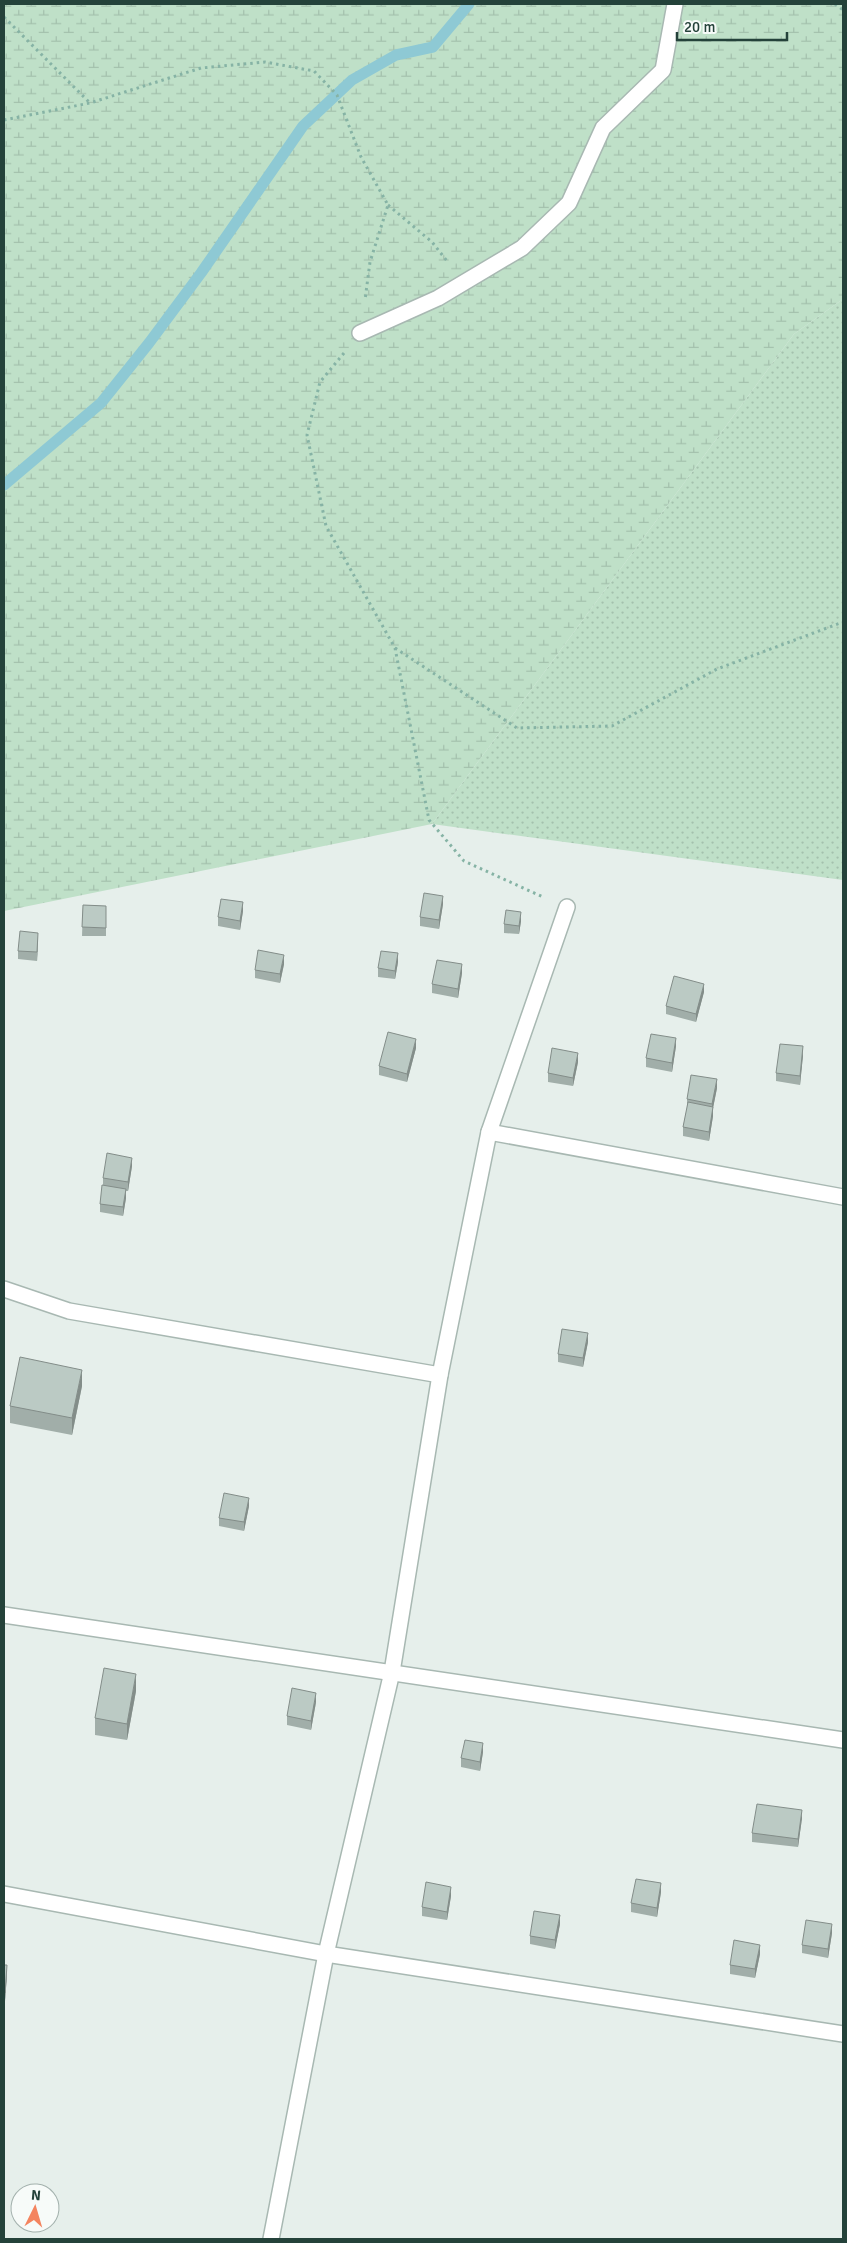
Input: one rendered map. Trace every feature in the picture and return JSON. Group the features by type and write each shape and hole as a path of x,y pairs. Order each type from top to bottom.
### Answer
{"street":[{"path":"360,333 438,298 522,248 569,203 604,128 663,70 675,4"},
{"path":"271,2239 326,1954 392,1672 440,1375 489,1132 567,907"},
{"path":"489,1132 843,1197"},
{"path":"4,1290 69,1311 440,1375"},
{"path":"4,1615 843,1740"},
{"path":"4,1894 326,1954 843,2034"}],"path":[{"path":"835,4 843,10"},
{"path":"4,17 90,103"},
{"path":"4,120 90,103 202,68 265,62 314,71 337,95 361,157 388,205 432,242 465,282"},
{"path":"388,205 370,262 360,333 320,382 306,435 326,526 395,648 429,820 464,861 567,907"},
{"path":"395,648 516,728 612,726 717,668 843,622"}],"green space":[{"path":"4,4 843,4 843,299 794,334 432,824 4,911"},
{"path":"843,299 843,880 432,824 794,334"}],"building":[{"path":"424,893 443,896 439,920 420,917"},
{"path":"221,899 243,902 240,921 218,917"},
{"path":"83,905 106,906 106,928 82,927"},
{"path":"506,910 521,912 519,926 504,924"},
{"path":"20,931 38,933 37,952 18,951"},
{"path":"258,950 284,955 280,974 255,970"},
{"path":"381,951 398,953 395,971 378,968"},
{"path":"437,960 462,964 458,989 432,984"},
{"path":"674,976 704,984 696,1014 666,1006"},
{"path":"388,1032 416,1039 407,1074 379,1066"},
{"path":"651,1034 676,1038 672,1063 646,1058"},
{"path":"780,1044 803,1046 800,1076 776,1073"},
{"path":"552,1048 578,1053 573,1078 548,1073"},
{"path":"691,1075 717,1079 712,1104 687,1099"},
{"path":"688,1102 713,1107 709,1132 683,1127"},
{"path":"107,1153 132,1158 128,1182 103,1178"},
{"path":"102,1185 126,1189 123,1207 100,1204"},
{"path":"562,1329 588,1333 583,1358 558,1354"},
{"path":"20,1357 82,1370 72,1418 10,1406"},
{"path":"224,1493 249,1498 244,1522 219,1518"},
{"path":"104,1668 136,1674 127,1724 95,1718"},
{"path":"292,1688 316,1693 311,1721 287,1716"},
{"path":"465,1740 483,1743 480,1762 461,1758"},
{"path":"757,1804 802,1810 798,1839 752,1833"},
{"path":"636,1879 661,1883 657,1908 631,1903"},
{"path":"426,1882 451,1887 447,1912 422,1907"},
{"path":"534,1911 560,1915 555,1940 530,1936"},
{"path":"806,1920 832,1924 828,1949 802,1945"},
{"path":"734,1940 760,1945 755,1969 730,1965"},
{"path":"4,1965 7,1965 5,1993 4,1992"}],"waterway":[{"path":"4,485 101,403 201,273 303,126 352,80 396,55 433,47 469,4"}]}
